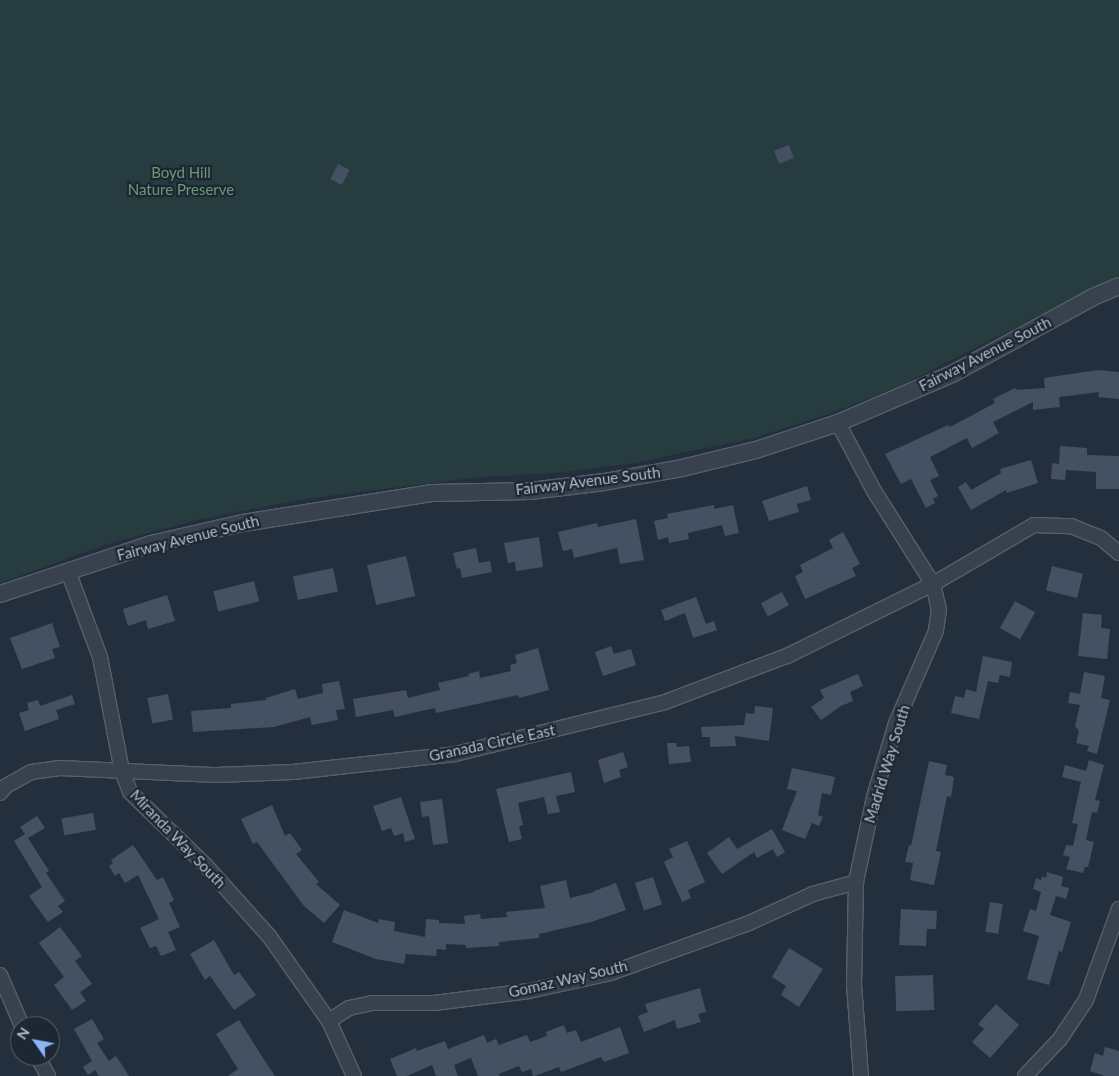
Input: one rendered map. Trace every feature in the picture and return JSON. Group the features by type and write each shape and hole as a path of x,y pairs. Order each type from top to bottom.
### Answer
{"street":[{"name":"Fairway Avenue South","path":"0,594 151,544 243,523 434,493 530,491 604,482 682,468 756,450 838,423 952,374 1093,297 1119,286"},
{"name":"Madrid Way South","path":"838,423 874,491 933,584 939,610 936,631 896,724 874,797 856,882 854,986 861,1076"},
{"name":"Granada Circle East","path":"0,793 6,786 31,772 60,768 217,775 293,772 455,754 665,702 787,656 933,584 1034,525 1071,526 1101,538 1119,553"},
{"name":"Miranda Way South","path":"68,571 100,657 122,772 130,792 207,867 269,936 328,1021 354,1076"},
{"name":"Gomaz Way South","path":"328,1021 349,1008 372,1003 434,1003 529,991 611,972 749,923 813,894 856,882"},
{"path":"1025,1076 1060,1039 1086,1000 1119,908"},
{"path":"0,976 18,1016"}],"green space":[{"name":"Boyd Hill Nature Preserve","path":"0,0 1119,0 1119,275 900,386 834,412 754,438 629,464 554,473 480,477 304,499 201,519 107,544 0,583"}],"building":[{"path":"789,145 794,158 779,164 774,151"},
{"path":"338,164 350,170 342,185 330,179"},
{"path":"1098,370 1119,372 1119,399 1098,397 1099,392 1059,397 1060,407 1033,410 1033,402 993,422 999,433 972,448 967,438 930,457 939,476 930,480 938,496 933,499 935,503 926,508 911,479 901,484 885,454 948,425 950,427 995,403 993,399 1015,388 1016,390 1045,388 1044,378"},
{"path":"1060,446 1087,448 1087,455 1119,456 1119,489 1096,489 1096,472 1066,470 1065,480 1051,479 1052,463 1059,464"},
{"path":"1031,460 1038,483 1007,493 1006,490 971,510 958,487 966,482 971,490 1001,473 1000,469"},
{"path":"807,486 811,500 797,504 799,512 769,521 762,501"},
{"path":"714,505 714,509 733,505 739,533 725,536 722,525 688,533 689,539 669,543 668,537 658,540 654,521 668,518 667,514"},
{"path":"636,519 644,560 620,564 617,548 574,558 572,549 563,551 558,532 597,523 598,527"},
{"path":"843,532 860,564 852,568 856,576 805,599 795,576 803,572 800,565 833,548 829,540"},
{"path":"539,537 543,567 516,571 515,562 508,563 504,543"},
{"path":"476,548 479,563 490,561 492,572 462,578 460,568 457,569 453,553"},
{"path":"406,556 415,596 376,605 367,565"},
{"path":"1052,566 1083,574 1077,598 1046,590"},
{"path":"333,568 338,591 298,600 293,577"},
{"path":"254,581 259,601 218,612 213,591"},
{"path":"782,592 789,605 768,617 761,603"},
{"path":"167,595 175,621 148,629 146,620 128,626 123,609"},
{"path":"696,597 706,624 714,621 717,630 693,638 685,613 665,621 661,610"},
{"path":"1015,601 1035,612 1020,639 1000,628"},
{"path":"1083,613 1102,615 1101,628 1110,629 1107,659 1078,656"},
{"path":"52,623 60,647 52,649 55,658 22,669 10,638"},
{"path":"611,646 614,654 631,649 636,665 603,676 595,652"},
{"path":"538,648 549,690 519,698 518,695 436,713 435,708 395,717 393,710 356,717 353,699 406,690 408,698 440,690 438,683 469,676 468,674 479,671 480,678 511,671 510,665 517,663 515,655"},
{"path":"983,656 1012,662 1010,677 1000,675 998,683 988,681 979,719 951,713 955,696 964,698 966,689 976,692"},
{"path":"1084,672 1105,676 1101,698 1110,700 1097,754 1087,751 1089,746 1076,743 1079,731 1075,726 1080,705 1068,703 1070,692 1080,694"},
{"path":"858,674 863,686 850,692 853,701 841,706 821,720 811,707 824,698 820,690"},
{"path":"339,681 345,709 336,710 338,720 312,725 310,717 274,727 193,732 191,711 231,708 231,704 266,700 266,698 295,689 298,699 323,693 322,684"},
{"path":"168,694 173,720 152,724 147,698"},
{"path":"72,695 75,704 56,710 59,719 25,731 19,713 29,710 27,703 38,700 40,706"},
{"path":"755,706 773,708 769,741 735,736 736,746 710,747 710,737 702,737 701,727 744,725 746,713 754,714"},
{"path":"667,743 676,743 677,747 689,746 691,762 669,764"},
{"path":"623,752 628,767 619,770 621,777 604,783 598,760"},
{"path":"1089,760 1104,765 1095,800 1100,801 1097,813 1092,812 1086,840 1094,842 1088,867 1085,867 1083,873 1066,869 1070,857 1063,855 1066,845 1073,846 1078,824 1072,823 1081,782 1062,777 1065,765 1086,771"},
{"path":"929,761 947,765 945,775 954,777 951,797 947,796 936,851 941,852 934,885 910,880 913,863 905,862 909,845 911,846"},
{"path":"792,768 835,777 831,795 822,793 818,815 823,817 819,826 812,823 805,839 782,830 797,791 787,789"},
{"path":"571,772 575,792 556,796 560,812 548,814 544,797 518,803 523,825 519,826 522,839 509,842 496,789"},
{"path":"401,797 415,839 405,842 403,833 394,836 391,828 382,831 373,806"},
{"path":"442,799 448,843 433,845 429,816 422,817 420,802"},
{"path":"272,805 285,836 290,833 302,850 296,854 319,882 316,884 340,905 324,923 304,906 257,842 253,844 241,819"},
{"path":"93,813 96,830 64,835 61,819"},
{"path":"37,816 45,828 28,838 49,871 46,873 65,901 58,906 63,912 48,922 29,896 42,887 14,841 25,834 20,827"},
{"path":"772,829 785,852 777,857 773,849 757,858 754,852 722,874 707,853 729,837 737,849"},
{"path":"687,841 705,882 688,890 691,898 682,902 664,862 673,857 669,849"},
{"path":"133,845 157,880 163,877 174,900 169,903 180,927 168,932 176,950 161,956 156,946 150,948 140,928 159,919 138,875 125,883 119,873 115,876 109,866 113,863 111,860"},
{"path":"1047,872 1063,877 1061,886 1069,888 1066,899 1056,896 1050,915 1071,922 1062,952 1059,951 1049,985 1027,979 1039,936 1023,931 1030,909 1036,911 1041,892 1033,889 1036,878 1041,880 1042,876 1046,878"},
{"path":"653,877 662,905 644,910 635,883"},
{"path":"566,880 570,898 594,892 616,883 626,910 591,922 539,934 539,938 499,942 499,946 466,948 466,945 446,944 446,950 437,949 436,956 406,954 404,964 376,959 332,942 344,910 378,923 379,919 395,922 394,931 425,937 426,919 439,920 439,923 465,924 464,916 480,914 481,919 507,917 506,912 545,908 540,886"},
{"path":"990,902 1003,904 998,934 985,932"},
{"path":"901,909 937,911 936,929 927,929 926,946 899,945"},
{"path":"60,927 82,956 75,961 92,984 80,992 86,1001 72,1010 54,985 64,977 39,943"},
{"path":"214,940 234,975 239,972 256,995 234,1010 210,976 205,980 190,954"},
{"path":"789,948 823,969 799,1007 781,995 786,986 772,977"},
{"path":"933,975 934,1010 896,1011 895,976"},
{"path":"700,988 706,1012 698,1014 701,1022 677,1029 675,1020 644,1032 638,1016 648,1012 645,1004"},
{"path":"996,1004 1019,1025 990,1058 972,1042 984,1029 978,1024"},
{"path":"92,1019 104,1039 97,1043 109,1061 116,1056 129,1076 99,1076 95,1070 88,1075 83,1067 92,1061 74,1029"},
{"path":"239,1020 275,1076 228,1076 238,1069 216,1034"},
{"path":"564,1025 567,1033 576,1030 581,1042 620,1027 629,1053 604,1062 601,1057 561,1072 559,1067 535,1076 533,1076 531,1069 522,1072 519,1066 499,1074 500,1076 478,1076 471,1058 454,1065 458,1076 436,1076 432,1065 407,1076 397,1076 390,1059 416,1048 417,1051 445,1041 448,1049 484,1035 487,1043 496,1039 499,1045 527,1035 530,1042 547,1036 546,1032"},
{"path":"1105,1047 1119,1051 1119,1076 1105,1076 1090,1071 1095,1053 1103,1056"}]}
